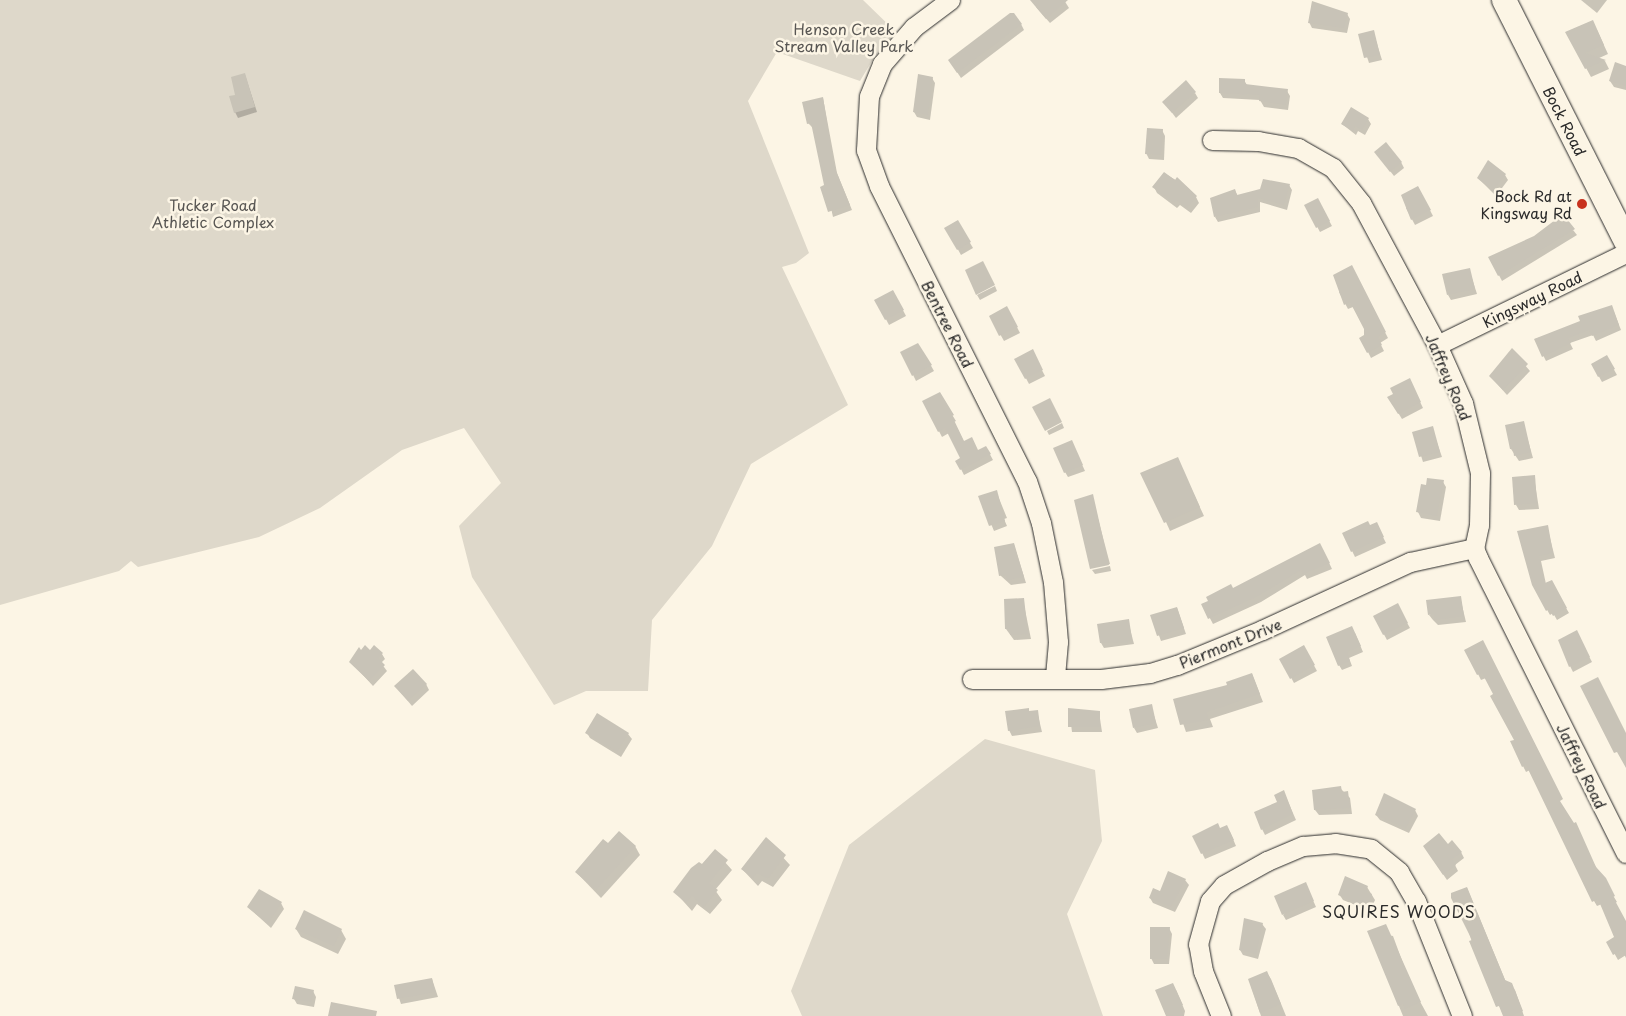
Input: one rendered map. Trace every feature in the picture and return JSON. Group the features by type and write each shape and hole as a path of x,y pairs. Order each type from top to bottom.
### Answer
{"main road":[{"name":"Bock Road","path":"1504,0 1626,241"}],"street":[{"name":"Bentree Road","path":"950,0 914,26 882,64 869,96 866,150 878,186 1027,480 1041,523 1053,582 1058,642 1055,677"},
{"name":"Jaffrey Road","path":"1212,140 1288,145 1315,156 1343,178 1371,219 1437,346 1463,403 1477,455 1480,492 1474,548 1523,652 1626,853"},
{"name":"Kingsway Road","path":"1437,346 1626,253"},
{"name":"Piermont Drive","path":"972,679 1115,678 1177,665 1262,630 1410,562 1474,548"},
{"path":"1221,1016 1199,955 1199,934 1210,901 1229,882 1267,860 1303,846 1335,843 1371,849 1399,872 1416,901 1462,1016"}],"green space":[{"name":"Tucker Road Athletic Complex","path":"0,0 863,0 897,33 875,56 860,81 777,52 748,101 809,253 796,263 782,267 848,405 751,464 712,546 652,620 648,691 586,691 554,705 472,577 459,526 501,483 464,428 402,450 320,508 259,537 138,567 131,561 119,571 0,605"},
{"path":"985,739 1095,770 1102,841 1067,914 1103,1016 802,1016 791,991 849,845"}],"building":[{"path":"1030,0 1068,0 1046,19"},
{"path":"1312,1 1348,13 1344,28 1308,23"},
{"path":"1010,13 1014,13 1022,24 957,73 948,60"},
{"path":"1593,20 1604,45 1585,53 1606,60 1585,69 1565,32"},
{"path":"1374,30 1380,55 1364,58 1358,34"},
{"path":"1615,62 1626,66 1626,86 1609,81"},
{"path":"245,73 255,107 234,113 229,96 235,95 231,77"},
{"path":"918,74 933,77 928,115 913,112"},
{"path":"1219,78 1245,79 1245,84 1288,89 1286,105 1259,101 1260,95 1219,93"},
{"path":"1186,80 1196,92 1172,113 1162,102"},
{"path":"823,97 834,166 850,205 828,212 820,187 824,185 811,123 807,124 802,102"},
{"path":"1351,107 1369,118 1362,130 1355,126 1353,131 1341,124"},
{"path":"1147,128 1163,129 1161,155 1145,154"},
{"path":"1386,142 1402,162 1390,172 1374,152"},
{"path":"1488,160 1506,174 1493,191 1477,178"},
{"path":"1164,172 1175,180 1177,177 1197,196 1187,208 1176,200 1174,203 1152,187"},
{"path":"1263,179 1290,184 1284,205 1258,198 1258,207 1214,217 1210,198 1235,189 1237,195 1260,189"},
{"path":"1418,186 1431,210 1411,220 1401,195"},
{"path":"1318,198 1330,221 1316,228 1304,205"},
{"path":"1563,214 1575,229 1498,276 1488,257 1534,236"},
{"path":"958,220 971,242 957,250 944,228"},
{"path":"983,261 995,285 976,295 965,270"},
{"path":"1352,265 1386,332 1378,337 1382,345 1367,353 1359,338 1364,335 1364,329 1350,302 1344,305 1333,275"},
{"path":"1470,268 1475,289 1447,295 1442,274"},
{"path":"893,290 904,310 885,320 874,300"},
{"path":"1612,305 1619,325 1592,336 1589,330 1568,338 1571,343 1542,357 1534,339 1580,321 1578,316"},
{"path":"1007,306 1018,327 999,336 989,316"},
{"path":"918,343 932,365 912,376 900,352"},
{"path":"1512,348 1528,364 1503,390 1489,376"},
{"path":"1033,349 1043,370 1025,379 1014,359"},
{"path":"1607,355 1615,369 1598,377 1591,364"},
{"path":"1410,378 1421,402 1398,414 1387,397 1393,394 1390,388"},
{"path":"940,392 954,415 952,416 964,441 972,437 978,450 986,446 991,454 960,470 955,461 960,458 945,428 938,432 922,401"},
{"path":"1050,398 1062,422 1045,431 1032,407"},
{"path":"1524,421 1531,452 1514,456 1513,449 1510,449 1505,425"},
{"path":"1433,426 1440,452 1419,457 1412,432"},
{"path":"1072,440 1083,465 1064,473 1053,448"},
{"path":"1178,457 1200,507 1164,523 1140,473"},
{"path":"1535,475 1537,503 1514,505 1512,477"},
{"path":"1427,478 1444,480 1437,516 1416,512 1421,484 1426,485"},
{"path":"997,490 1005,521 989,526 978,496"},
{"path":"1093,494 1109,565 1090,569 1074,500"},
{"path":"1368,521 1370,525 1377,522 1384,537 1351,552 1342,533"},
{"path":"1548,525 1553,553 1539,556 1545,583 1552,580 1567,608 1553,616 1549,609 1546,611 1532,585 1517,531"},
{"path":"1014,543 1024,577 1007,580 1006,575 999,576 994,547"},
{"path":"1320,543 1330,563 1303,574 1301,570 1258,596 1208,619 1201,604 1208,601 1206,597 1231,584 1233,588"},
{"path":"1461,596 1464,616 1434,620 1434,614 1428,615 1426,600"},
{"path":"1024,598 1028,634 1010,635 1010,629 1005,629 1004,599"},
{"path":"1398,603 1408,623 1383,635 1373,616"},
{"path":"1177,607 1184,628 1157,636 1150,615"},
{"path":"1129,619 1132,639 1128,642 1100,643 1097,624"},
{"path":"1352,626 1361,646 1347,652 1350,661 1338,666 1326,637"},
{"path":"1577,630 1590,657 1569,667 1558,640"},
{"path":"1483,640 1563,799 1560,801 1574,823 1576,822 1596,867 1606,878 1615,896 1613,897 1626,921 1626,958 1622,950 1613,955 1606,942 1614,937 1598,899 1592,902 1526,765 1522,767 1510,741 1514,740 1490,696 1493,694 1482,673 1477,675 1464,650"},
{"path":"365,645 370,650 374,645 383,653 378,658 385,665 369,681 349,662 359,647 361,650"},
{"path":"1304,645 1315,665 1290,679 1279,659"},
{"path":"413,669 427,684 408,701 394,686"},
{"path":"1252,673 1260,694 1207,712 1209,720 1180,725 1173,699 1227,685 1226,682"},
{"path":"1598,677 1626,733 1626,768 1617,752 1614,753 1580,686"},
{"path":"1152,704 1156,723 1133,728 1129,709"},
{"path":"1029,708 1029,711 1038,710 1040,726 1008,731 1005,711"},
{"path":"1068,708 1100,711 1100,727 1068,727"},
{"path":"597,713 629,733 617,752 585,733"},
{"path":"1341,786 1342,792 1348,791 1350,808 1314,810 1312,790"},
{"path":"1284,790 1293,814 1261,830 1254,812 1277,802 1274,795"},
{"path":"1384,793 1416,809 1406,828 1375,815"},
{"path":"1218,823 1220,828 1227,825 1234,840 1201,854 1192,836"},
{"path":"619,831 636,846 596,890 575,872 603,839 608,843"},
{"path":"1439,833 1448,844 1452,840 1462,852 1452,859 1456,865 1443,875 1423,846"},
{"path":"766,837 786,855 768,879 757,873 753,878 741,869"},
{"path":"715,849 728,860 709,883 718,890 704,907 692,896 686,903 673,892 691,868 699,862 702,864"},
{"path":"1168,871 1186,879 1171,907 1149,898 1153,888 1160,891"},
{"path":"1345,876 1368,886 1366,891 1372,894 1367,907 1338,895"},
{"path":"1306,882 1314,901 1282,915 1274,896"},
{"path":"1467,887 1505,980 1512,983 1523,1011 1510,1016 1503,1016 1499,1006 1496,1007 1469,941 1472,940 1451,898 1451,893"},
{"path":"259,889 282,902 268,924 247,907"},
{"path":"304,910 342,929 334,946 295,929"},
{"path":"1244,918 1263,923 1256,954 1239,950"},
{"path":"1386,924 1421,1002 1405,1009 1403,1004 1398,1006 1367,931"},
{"path":"1150,927 1170,927 1167,959 1150,959"},
{"path":"1267,971 1281,1004 1260,1013 1248,979"},
{"path":"432,978 435,992 397,999 394,985"},
{"path":"1173,983 1183,1005 1180,1006 1184,1016 1166,1016 1155,990"},
{"path":"295,986 314,990 311,1002 292,999"},
{"path":"331,1002 377,1011 376,1016 328,1016"}],"place":[{"name":"Bock Rd at Kingsway Rd","path":"1582,204"}],"district":[{"name":"SQUIRES WOODS","path":"1399,911"}],"park label":[{"name":"Henson Creek Stream Valley Park","path":"844,36"}]}
